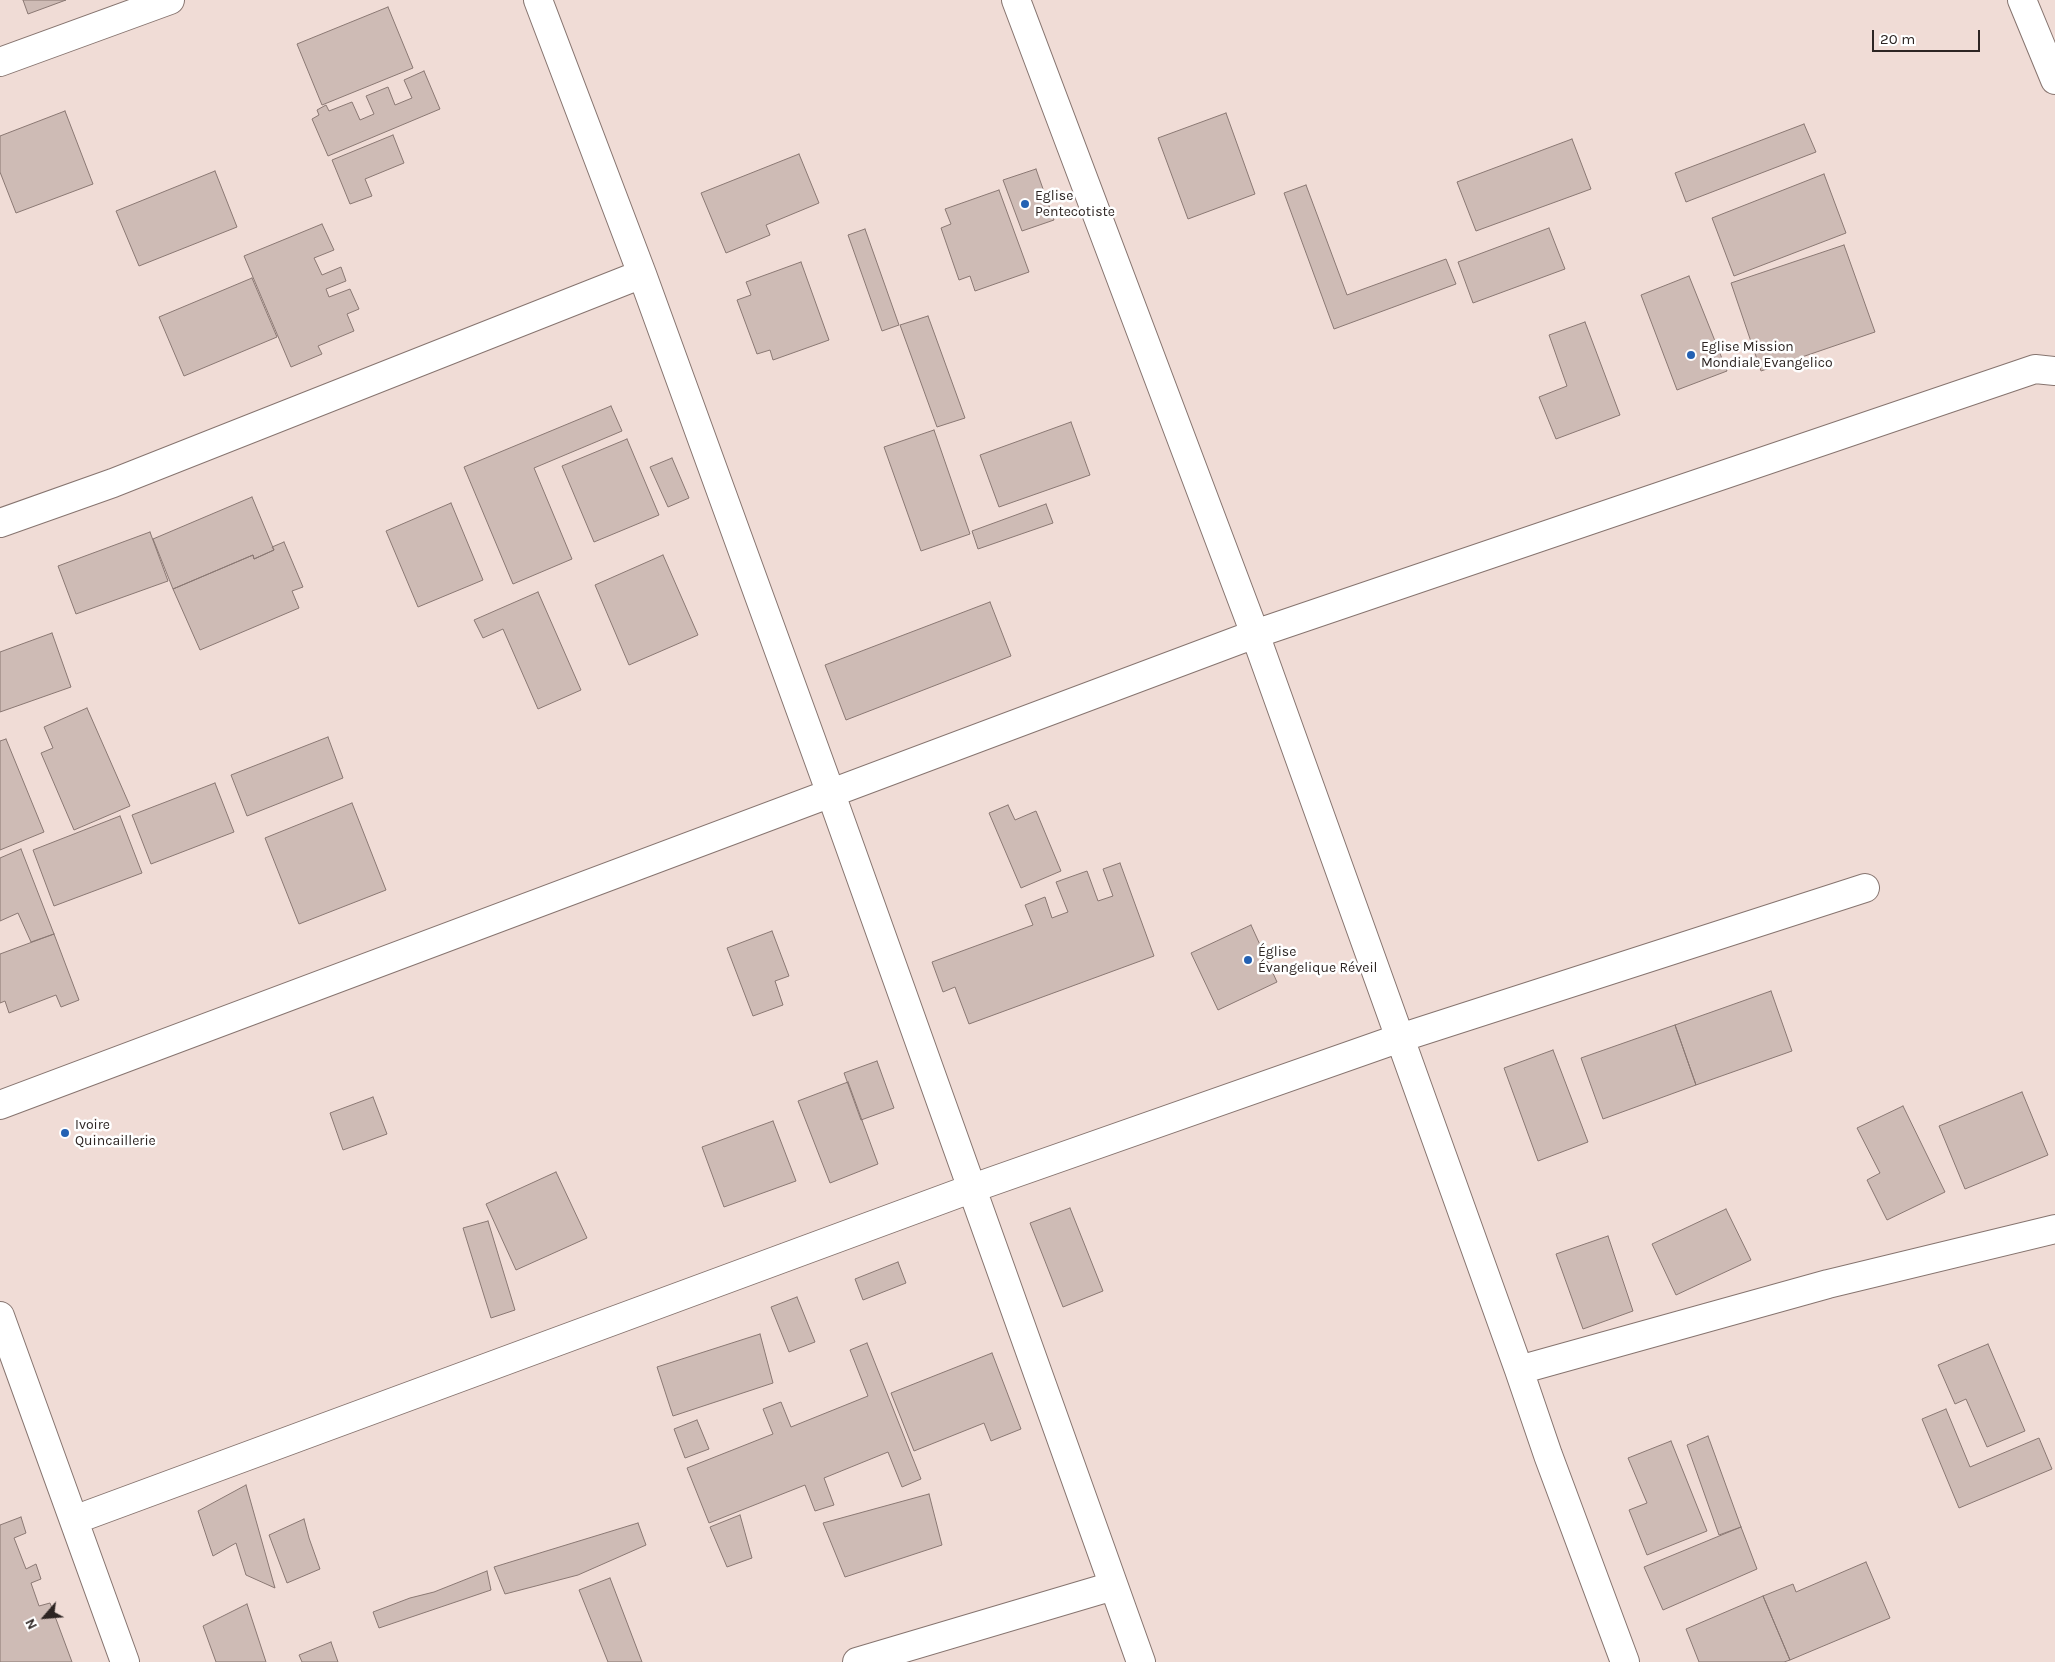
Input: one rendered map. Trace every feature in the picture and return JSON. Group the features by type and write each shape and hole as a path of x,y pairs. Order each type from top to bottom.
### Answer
{"street":[{"path":"0,62 124,8 170,0"},
{"path":"538,0 642,274 831,794 1141,1662"},
{"path":"1016,0 1255,634 1551,1464 1625,1662"},
{"path":"2022,0 2055,80"},
{"path":"0,523 112,483 642,274"},
{"path":"0,1105 1255,634 2045,370 2055,350"},
{"path":"74,1520 973,1188 1400,1038 1865,888"},
{"path":"1519,1370 1828,1284 2055,1230"},
{"path":"0,1316 125,1662"},
{"path":"857,1662 1113,1586"}],"building":[{"path":"23,0 66,0 28,14"},
{"path":"388,7 413,68 322,105 297,44"},
{"path":"424,71 440,109 328,156 312,119 319,115 317,110 326,105 329,111 352,102 360,120 374,114 366,96 388,87 395,105 412,98 404,80"},
{"path":"65,111 93,184 16,213 0,172 0,136"},
{"path":"1226,113 1255,194 1188,219 1158,138"},
{"path":"1804,124 1816,152 1686,202 1675,173"},
{"path":"393,135 404,163 365,179 372,196 350,204 332,160"},
{"path":"1572,139 1591,189 1476,231 1457,182"},
{"path":"799,154 819,203 766,225 770,235 726,253 701,193"},
{"path":"1036,169 1054,220 1022,231 1003,180"},
{"path":"215,171 237,227 139,266 116,211"},
{"path":"1824,174 1846,233 1734,276 1712,218"},
{"path":"1306,185 1347,295 1446,259 1456,284 1334,329 1284,193"},
{"path":"999,190 1029,272 975,291 970,276 959,280 941,228 951,224 945,209"},
{"path":"322,224 334,250 314,258 322,275 341,267 346,281 326,289 329,297 350,289 359,309 347,314 354,331 318,346 322,354 291,367 244,256"},
{"path":"1549,228 1565,269 1473,303 1458,262"},
{"path":"865,229 899,325 882,331 848,235"},
{"path":"1844,245 1875,332 1761,371 1731,283"},
{"path":"801,262 829,340 773,360 770,350 757,354 737,300 751,295 746,282"},
{"path":"1689,276 1727,371 1677,390 1641,295"},
{"path":"252,278 277,337 184,376 159,317"},
{"path":"928,316 965,418 937,427 900,325"},
{"path":"1585,322 1620,415 1556,439 1539,397 1567,386 1549,335"},
{"path":"611,406 622,431 534,468 572,559 513,584 464,467"},
{"path":"1071,422 1090,475 999,507 980,455"},
{"path":"934,430 970,534 921,551 884,447"},
{"path":"627,439 659,515 594,542 562,466"},
{"path":"672,458 689,498 668,507 650,467"},
{"path":"252,497 274,550 254,559 253,555 173,589 153,539"},
{"path":"451,503 483,580 418,607 386,531"},
{"path":"1046,504 1053,523 978,549 972,531"},
{"path":"150,532 168,581 76,614 58,566"},
{"path":"284,542 303,587 292,591 299,608 200,650 173,589 253,555 254,559 274,550 272,547"},
{"path":"663,555 698,635 629,665 595,585"},
{"path":"538,592 581,690 538,709 503,629 483,638 474,620"},
{"path":"990,602 1011,656 846,720 825,665"},
{"path":"52,633 71,687 0,712 0,652"},
{"path":"87,708 130,806 74,830 41,753 53,748 44,727"},
{"path":"328,737 343,778 247,816 231,775"},
{"path":"6,739 44,832 0,850 0,741"},
{"path":"215,783 234,832 151,864 132,815"},
{"path":"352,803 386,890 299,924 265,838"},
{"path":"1008,805 1015,820 1036,811 1061,871 1021,888 989,813"},
{"path":"120,816 142,873 54,906 33,850"},
{"path":"21,849 54,934 31,942 18,913 0,921 0,858"},
{"path":"1120,863 1154,956 969,1024 955,987 943,992 932,962 1033,925 1025,905 1045,897 1052,918 1068,912 1056,882 1087,871 1098,901 1113,896 1103,869"},
{"path":"1251,925 1277,982 1218,1010 1191,953"},
{"path":"772,931 789,976 775,981 783,1005 753,1016 727,948"},
{"path":"54,934 79,1000 61,1007 56,995 9,1013 5,1001 0,1003 0,954"},
{"path":"1771,991 1792,1051 1696,1085 1675,1025"},
{"path":"1675,1025 1696,1085 1603,1119 1581,1058"},
{"path":"1553,1050 1588,1142 1538,1161 1504,1068"},
{"path":"877,1061 894,1108 861,1120 844,1073"},
{"path":"848,1082 878,1164 830,1183 798,1101"},
{"path":"2022,1092 2048,1155 1965,1189 1939,1126"},
{"path":"373,1097 387,1134 343,1150 330,1113"},
{"path":"1903,1106 1945,1192 1887,1220 1867,1180 1880,1173 1857,1128"},
{"path":"773,1121 796,1181 724,1207 702,1147"},
{"path":"556,1172 587,1238 516,1270 486,1204"},
{"path":"1070,1208 1103,1291 1063,1307 1030,1223"},
{"path":"1726,1209 1751,1260 1676,1295 1652,1244"},
{"path":"488,1221 515,1310 491,1318 463,1228"},
{"path":"1608,1236 1633,1311 1583,1329 1556,1254"},
{"path":"898,1262 906,1283 863,1300 855,1279"},
{"path":"797,1297 815,1342 789,1352 771,1307"},
{"path":"760,1334 773,1383 673,1416 657,1367"},
{"path":"867,1343 921,1479 902,1487 888,1452 824,1478 834,1505 815,1511 805,1485 709,1523 687,1468 773,1434 763,1409 781,1402 791,1427 868,1396 850,1350"},
{"path":"1988,1344 2025,1431 1987,1447 1966,1399 1955,1404 1938,1365"},
{"path":"992,1353 1021,1429 991,1441 984,1423 914,1451 891,1393"},
{"path":"1946,1409 1970,1467 2039,1438 2052,1469 1959,1508 1922,1419"},
{"path":"697,1420 709,1449 685,1458 674,1429"},
{"path":"1708,1436 1741,1527 1719,1535 1687,1445"},
{"path":"1671,1441 1707,1531 1647,1555 1629,1510 1647,1503 1628,1458"},
{"path":"246,1485 275,1588 246,1575 236,1543 213,1556 198,1511"},
{"path":"929,1494 942,1545 845,1577 823,1523"},
{"path":"740,1515 752,1558 727,1567 710,1527"},
{"path":"21,1517 26,1533 14,1538 26,1569 36,1564 41,1579 31,1583 39,1606 50,1603 72,1662 0,1662 0,1525"},
{"path":"304,1519 320,1569 287,1583 269,1535"},
{"path":"638,1523 646,1545 578,1575 505,1594 494,1567"},
{"path":"1741,1527 1757,1569 1663,1610 1644,1567"},
{"path":"1866,1562 1890,1618 1790,1660 1763,1596 1793,1584 1796,1592"},
{"path":"487,1571 491,1590 379,1628 373,1612 410,1598 434,1592"},
{"path":"610,1578 642,1662 608,1662 579,1590"},
{"path":"1763,1596 1790,1660 1784,1662 1699,1662 1686,1629"},
{"path":"247,1604 266,1662 216,1662 203,1626"},
{"path":"331,1642 338,1662 302,1662 299,1655"}],"place":[{"name":"Eglise Pentecotiste","path":"1025,204"},
{"name":"Eglise Mission Mondiale Evangelico","path":"1691,355"},
{"name":"Église Évangelique Réveil","path":"1248,960"},
{"name":"Ivoire Quincaillerie","path":"65,1133"}]}
